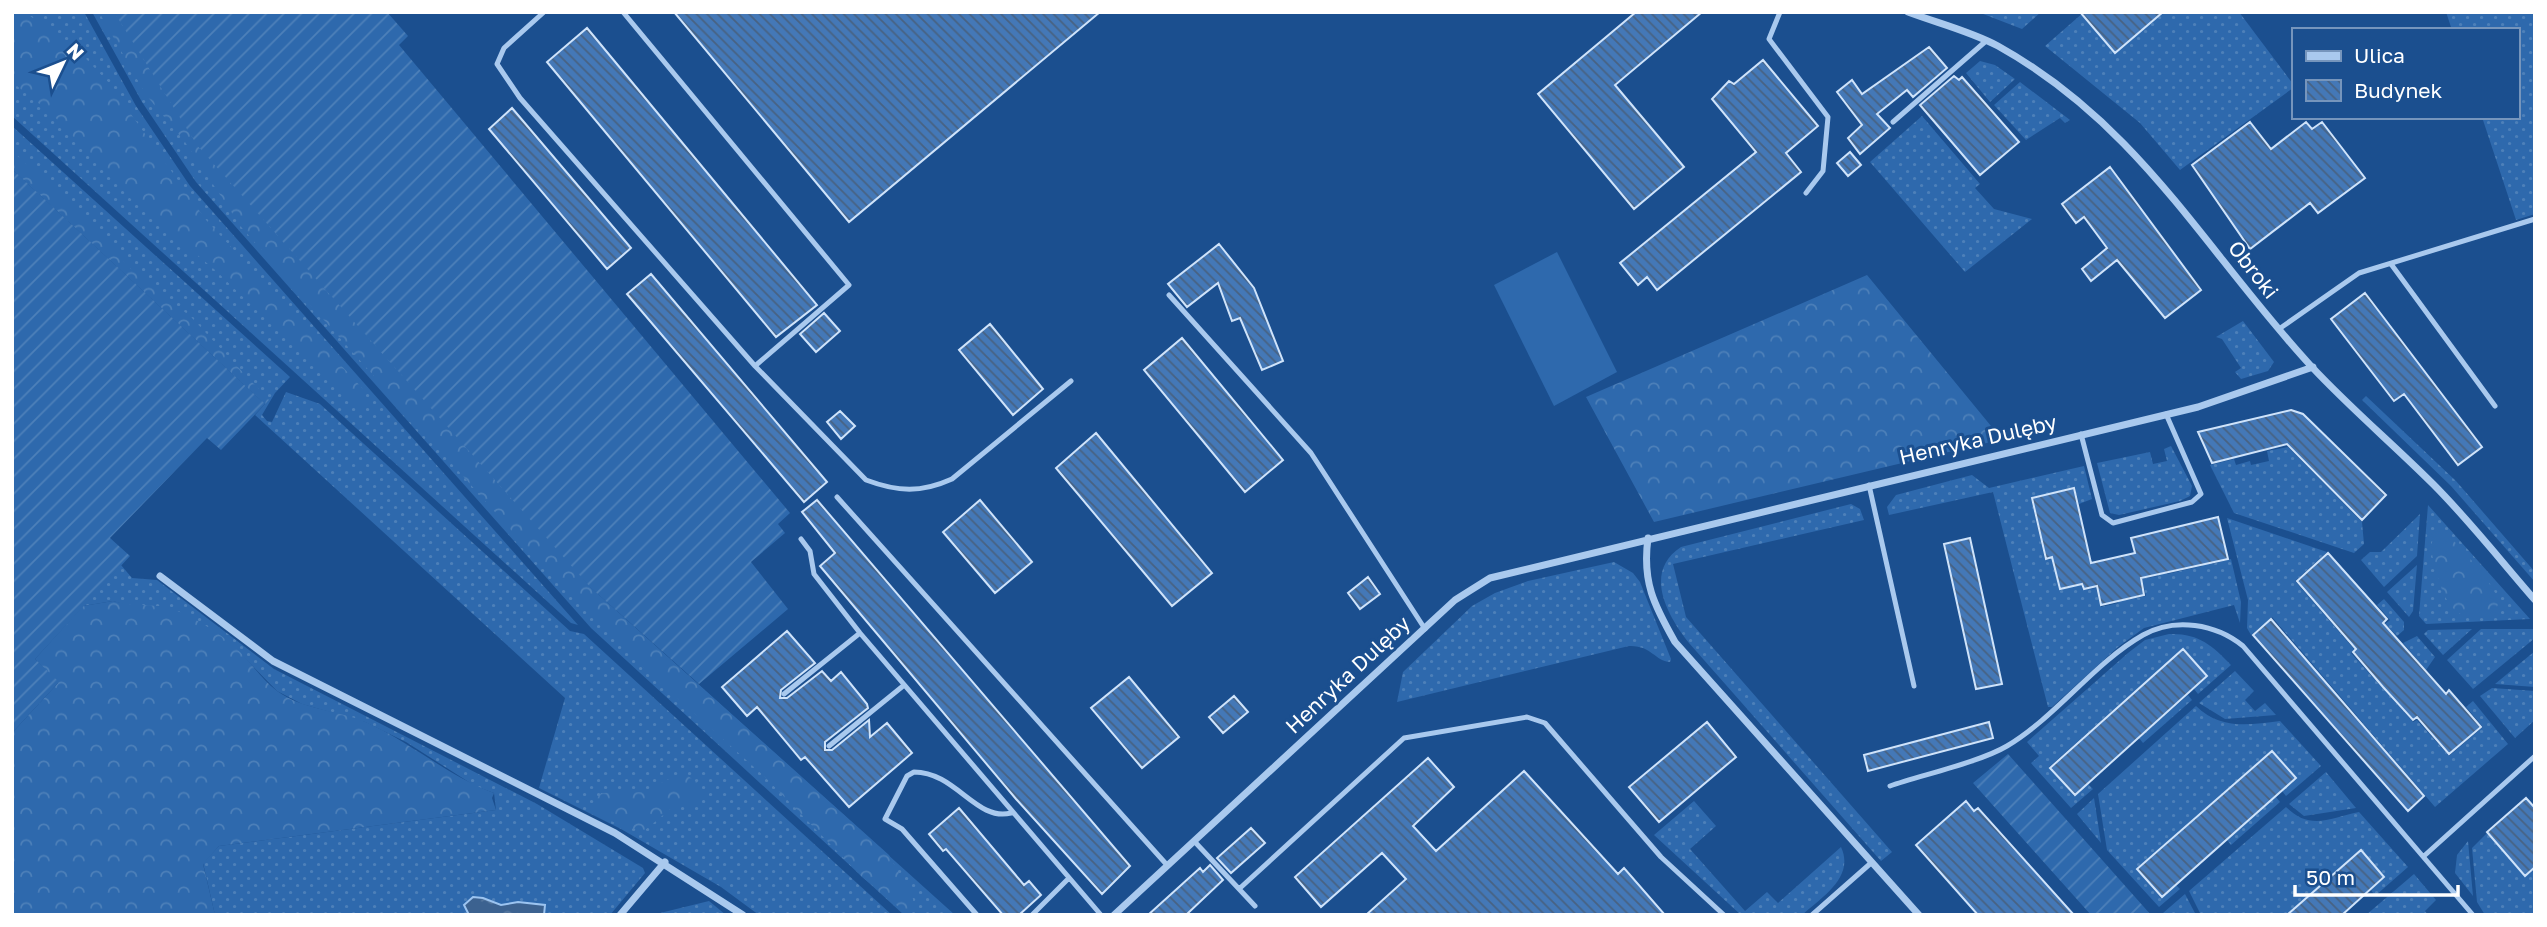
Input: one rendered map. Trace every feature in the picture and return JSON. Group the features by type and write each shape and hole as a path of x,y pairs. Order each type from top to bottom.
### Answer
{"street":[{"name":"Obroki","path":"1908,12 1986,41 2045,75 2118,135 2150,168 2313,368 2436,487 2535,600"},
{"name":"Henryka Dulęby","path":"1114,915 1455,600 1490,578 2224,400 2313,368"},
{"path":"1648,538 1646,577 1655,607 1675,642 1919,915"},
{"path":"160,576 274,661 615,833 665,862 743,915"},
{"path":"620,915 665,862"}],"lane":[{"path":"544,12 504,48 497,64 520,98 755,366 866,480 887,488 909,491 929,489 952,478 1071,381"},
{"path":"623,12 849,285 755,366"},
{"path":"1780,12 1769,39 1828,117 1824,172 1807,193"},
{"path":"1893,122 1986,41"},
{"path":"2279,329 2352,276 2535,219"},
{"path":"2390,264 2496,406"},
{"path":"1170,295 1311,453 1425,629"},
{"path":"2081,434 2102,515 2113,523 2192,502 2201,494 2166,414"},
{"path":"1869,485 1914,687"},
{"path":"837,497 1167,865"},
{"path":"801,539 810,551 814,573 860,633 1011,813 1101,915"},
{"path":"1890,786 2003,748 2032,731 2144,634 2194,624 2231,636 2243,646 2473,915"},
{"path":"784,694 860,633"},
{"path":"829,746 903,686"},
{"path":"1239,889 1404,738 1527,717 1545,723 1661,857 1724,915"},
{"path":"2424,856 2535,756"},
{"path":"977,915 902,829 885,819 908,776 914,772 946,780 985,810 998,816 1011,813"},
{"path":"1194,841 1255,906"},
{"path":"1812,915 1871,863"},
{"path":"1032,915 1068,879"}],"green space":[{"path":"12,12 84,12 136,106 190,186 578,625 571,623 12,116"},
{"path":"12,12 24,12 73,45 109,83 206,220 364,390 366,400 362,405 351,401 215,270 130,198 52,114 12,82"},
{"path":"92,12 114,12 591,588 955,915 904,915 591,628 196,182 142,102"},
{"path":"99,12 114,12 197,145 591,588 889,855 913,899 914,908 909,912 901,909 862,877 765,777 634,659 535,557 242,228 185,142 146,95"},
{"path":"114,12 387,12 408,36 399,45 790,513 778,524 785,533 751,562 788,609 699,684 591,588 197,145"},
{"path":"1978,12 2041,12 2022,29"},
{"path":"2084,12 2239,12 2292,83 2292,89 2180,170 2140,123 2045,46"},
{"path":"2446,12 2535,12 2535,214 2516,220 2483,119 2519,119 2519,28 2451,28"},
{"path":"1980,61 1995,65 2015,79 1990,102 1966,73"},
{"path":"2020,82 2070,120 2065,123 2060,118 2026,140 1994,105"},
{"path":"1922,116 1980,184 1975,188 1994,209 2032,219 1965,272 1870,162"},
{"path":"12,126 290,377 275,393 262,415 267,421 272,422 286,392 320,404 570,631 584,634 892,915 759,915 721,887 621,829 539,788 565,698 255,415 265,404 12,169"},
{"path":"12,151 75,208 130,268 191,317 269,400 265,404 12,169"},
{"path":"12,169 265,404 221,450 207,438 110,538 130,556 35,659 59,682 12,733"},
{"path":"1557,252 1617,372 1554,406 1494,285"},
{"path":"1867,275 1991,426 1995,441 1654,522 1586,397"},
{"path":"2243,321 2274,362 2268,371 2241,379 2235,372 2241,368 2222,339 2216,337"},
{"path":"2366,396 2456,481 2535,572 2535,582 2451,486 2362,400"},
{"path":"2171,446 2192,486 2190,496 2180,501 2119,515 2110,513 2097,463 2150,452 2153,464 2167,461 2164,449"},
{"path":"2288,447 2362,522 2364,544 2354,553 2234,513 2210,465 2234,459 2236,465 2250,461 2251,465 2269,461 2267,451"},
{"path":"2084,466 2092,499 2079,504 2075,487 2031,498 2045,560 2052,559 2059,589 2081,585 2083,590 2096,588 2101,607 2118,603 2117,596 2125,594 2127,600 2146,596 2142,579 2158,576 2157,570 2165,568 2167,574 2202,566 2201,559 2210,557 2212,564 2231,559 2241,602 2240,623 2234,605 2144,628 2118,647 2052,707 2048,707 1993,492 1889,515 1887,507 1896,495 1972,475 1989,488"},
{"path":"1851,504 1860,509 1864,520 1673,564 1686,617 1892,852 1881,861 1689,643 1673,620 1662,594 1663,569 1670,557 1681,547"},
{"path":"2428,505 2530,619 2426,624 2419,616"},
{"path":"2420,514 2417,556 2384,587 2361,560 2370,552 2381,552"},
{"path":"2227,518 2327,552 2295,581 2354,649 2351,653 2413,722 2417,720 2449,756 2483,727 2466,707 2473,701 2508,744 2435,807 2272,617 2251,635 2247,628 2248,600"},
{"path":"2443,532 2465,553 2496,595 2499,601 2494,615 2468,617 2452,607 2446,598 2431,550 2436,534"},
{"path":"1614,562 1633,573 1640,582 1670,662 1643,648 1629,646 1397,702 1403,672 1472,606 1495,593 1528,581"},
{"path":"121,565 132,578 157,580 274,669 537,804 643,868 645,873 610,915 215,915 203,863 219,846 496,810 494,793 475,786 406,742 365,722 302,704 277,691 234,647 184,615 157,606 130,606 113,601 83,606"},
{"path":"2417,565 2413,611 2409,617 2387,592"},
{"path":"2384,599 2404,622 2404,630 2397,636 2385,624 2390,620 2377,605"},
{"path":"113,601 165,607 197,620 236,648 277,691 298,702 357,719 384,731 462,778 494,793 492,798 496,810 219,846 203,864 215,915 12,915 12,733 58,683 35,659 83,606"},
{"path":"2472,629 2443,655 2424,634 2428,630"},
{"path":"2481,629 2535,629 2535,638 2473,689 2447,660"},
{"path":"2169,634 2188,636 2204,642 2231,665 2198,694 2194,689 2208,676 2183,648 2049,767 2074,796 2088,784 2093,789 2071,808 2031,763 2039,756 2027,742 2145,640"},
{"path":"2417,636 2435,657 2426,670 2403,643"},
{"path":"2535,651 2535,687 2495,684"},
{"path":"2235,671 2254,691 2245,700 2255,711 2265,703 2276,715 2225,719 2199,703"},
{"path":"2492,688 2535,691 2535,720 2515,738 2480,696"},
{"path":"2188,695 2192,700 2143,743 2139,738"},
{"path":"2196,706 2215,719 2235,724 2280,721 2321,766 2286,796 2282,791 2296,778 2272,750 2136,869 2161,898 2176,885 2180,889 2159,907 2107,850 2098,794"},
{"path":"2008,754 2151,915 2091,915 1973,783"},
{"path":"2326,772 2356,808 2304,816 2289,804"},
{"path":"688,776 702,786 701,799 693,805 673,807 645,830 615,823 591,806 601,793 643,792 671,778"},
{"path":"2276,797 2280,802 2231,845 2227,840"},
{"path":"2094,798 2101,843 2077,814"},
{"path":"1694,801 1716,826 1690,849 1745,911 1767,892 1778,903 1841,847 1844,868 1840,877 1827,893 1802,915 1741,915 1654,835"},
{"path":"2286,807 2303,819 2312,821 2359,812 2408,867 2375,896 2371,890 2385,877 2361,849 2286,915 2201,915 2189,891"},
{"path":"2487,833 2525,877 2535,869 2535,915 2485,915 2477,902 2472,848"},
{"path":"2468,841 2473,896 2455,873 2457,855"},
{"path":"2414,874 2436,900 2425,911 2428,915 2366,915"},
{"path":"2185,894 2196,915 2163,913"},
{"path":"709,901 726,915 652,915"}],"water":[{"path":"473,897 501,905 518,902 545,905 544,915 469,915 464,905"}],"building":[{"path":"674,12 1100,12 849,222"},
{"path":"1636,12 1702,12 1615,85 1684,167 1634,209 1538,94"},
{"path":"2080,12 2163,12 2115,53"},
{"path":"587,28 817,305 776,337 547,62"},
{"path":"1929,47 1947,68 1913,97 1907,90 1877,114 1890,128 1860,154 1848,138 1862,125 1837,92 1852,80 1862,94"},
{"path":"1763,60 1818,126 1786,153 1801,172 1657,290 1647,277 1638,285 1620,263 1756,152 1712,99 1729,81 1734,84"},
{"path":"1954,76 1959,80 1962,77 2019,142 1980,175 1920,105"},
{"path":"512,108 631,248 607,269 489,129"},
{"path":"2250,122 2271,149 2306,122 2312,129 2322,122 2365,178 2318,213 2310,203 2250,249 2192,165"},
{"path":"1850,152 1861,165 1848,176 1837,163"},
{"path":"2110,167 2201,290 2165,318 2117,260 2091,281 2082,269 2107,248 2084,217 2076,223 2062,204"},
{"path":"1219,244 1254,288 1283,361 1262,370 1240,318 1232,321 1218,283 1187,307 1168,284"},
{"path":"651,274 827,482 804,502 627,294"},
{"path":"2365,293 2482,447 2458,465 2404,394 2394,401 2331,319"},
{"path":"824,313 840,331 816,352 800,334"},
{"path":"990,324 1043,389 1013,415 959,350"},
{"path":"1182,338 1283,460 1245,492 1144,370"},
{"path":"2291,410 2303,414 2386,495 2362,520 2287,444 2212,463 2198,432"},
{"path":"840,411 855,426 841,439 827,422"},
{"path":"1096,433 1212,573 1172,606 1056,468"},
{"path":"2074,488 2091,563 2135,553 2131,538 2218,517 2228,559 2141,578 2144,595 2101,605 2097,586 2084,589 2082,584 2060,589 2052,557 2046,559 2032,498"},
{"path":"817,500 1130,866 1102,894 1016,799 820,566 835,553 802,512"},
{"path":"980,500 1032,562 995,593 943,532"},
{"path":"1970,538 2002,684 1976,689 1944,544"},
{"path":"2328,553 2387,619 2383,623 2446,694 2449,690 2481,727 2449,754 2417,717 2413,720 2383,687 2353,652 2356,649 2297,581"},
{"path":"1368,577 1380,594 1360,609 1348,593"},
{"path":"2271,619 2424,796 2408,811 2253,635"},
{"path":"787,631 815,663 781,690 780,698 787,698 822,671 831,681 841,672 867,704 868,708 825,742 825,750 832,750 869,720 870,737 887,723 912,753 849,807 805,757 801,760 757,707 747,716 722,687"},
{"path":"2183,649 2207,676 2075,795 2050,768"},
{"path":"1129,677 1179,737 1142,768 1091,708"},
{"path":"1234,696 1248,712 1223,733 1209,717"},
{"path":"1707,722 1736,757 1659,822 1629,787"},
{"path":"1989,722 1993,738 1868,771 1864,755"},
{"path":"2272,751 2296,778 2162,897 2137,869"},
{"path":"1428,758 1454,787 1413,826 1436,851 1524,771 1618,874 1624,868 1665,915 1366,915 1406,879 1382,853 1321,907 1295,877"},
{"path":"2526,798 2535,808 2535,867 2525,876 2487,832"},
{"path":"1966,801 1974,811 1978,808 2074,915 1978,915 1916,845"},
{"path":"959,808 1024,885 1029,881 1041,895 1019,915 1003,915 946,849 943,851 929,834"},
{"path":"1251,828 1265,843 1231,873 1217,858"},
{"path":"2361,850 2384,877 2342,915 2287,915"},
{"path":"1210,865 1223,880 1186,915 1148,915 1200,868 1203,872"}]}
